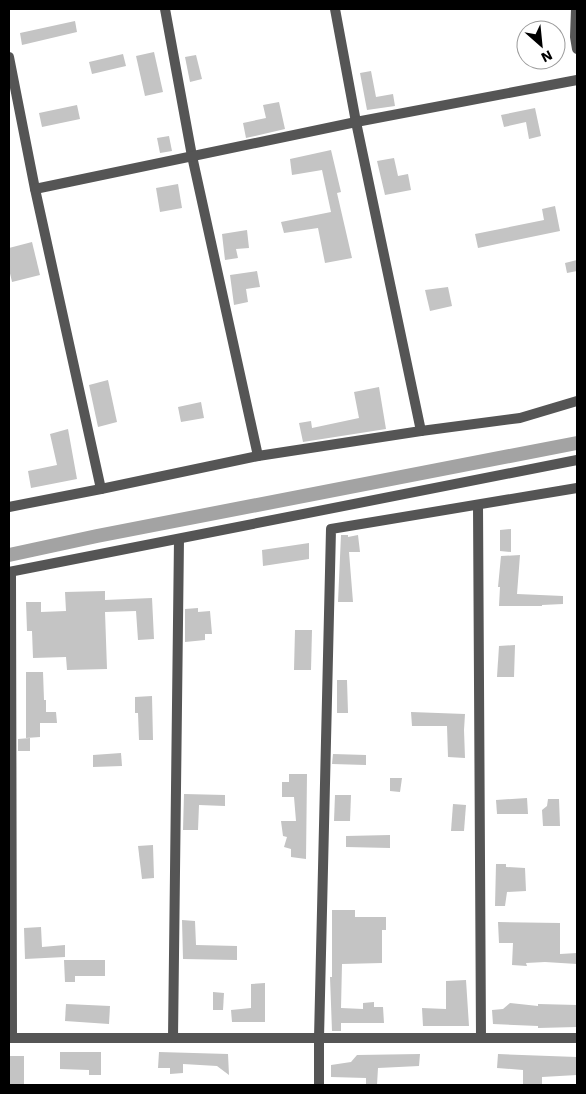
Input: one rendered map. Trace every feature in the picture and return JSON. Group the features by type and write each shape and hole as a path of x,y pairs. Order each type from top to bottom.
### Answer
{"street":[{"path":"165,9 192,156 258,456"},
{"path":"335,9 356,122 422,431"},
{"path":"576,9 577,49"},
{"path":"9,57 35,189 101,489"},
{"path":"35,189 356,122 577,80"},
{"path":"9,507 258,456 520,418 577,401"},
{"path":"577,460 10,572 11,1038 577,1038"},
{"path":"319,1085 331,530 577,488"},
{"path":"478,505 481,1038"},
{"path":"173,1038 179,539"}],"building":[{"path":"75,21 77,32 22,45 20,33"},
{"path":"154,52 163,92 145,96 136,56"},
{"path":"123,54 126,66 92,74 89,62"},
{"path":"196,55 202,79 190,82 185,57"},
{"path":"371,71 376,97 393,94 395,106 367,110 360,73"},
{"path":"279,102 285,129 246,138 243,123 266,118 263,105"},
{"path":"77,105 80,119 42,127 39,113"},
{"path":"535,108 541,136 529,139 526,122 504,127 501,115"},
{"path":"169,136 172,151 160,153 157,138"},
{"path":"331,150 341,192 337,193 352,258 325,263 318,228 284,233 281,222 331,212 322,170 292,175 290,159"},
{"path":"394,158 398,176 408,174 411,190 385,195 377,161"},
{"path":"178,184 182,208 160,212 156,188"},
{"path":"555,206 560,231 478,248 475,234 544,220 542,209"},
{"path":"247,230 249,248 236,249 238,258 225,260 222,234"},
{"path":"32,242 40,275 12,282 9,269 9,248"},
{"path":"577,260 577,271 567,273 565,263"},
{"path":"257,271 260,287 246,289 248,302 234,305 230,275"},
{"path":"448,287 452,306 430,311 425,290"},
{"path":"108,380 117,422 98,427 89,385"},
{"path":"379,387 386,429 303,442 299,423 311,421 312,428 359,418 354,392"},
{"path":"201,402 204,418 181,422 178,407"},
{"path":"68,429 77,479 31,488 28,471 57,465 50,434"},
{"path":"511,529 511,552 500,551 500,530"},
{"path":"341,535 348,535 348,537 358,535 360,552 349,552 353,602 338,602"},
{"path":"309,543 309,559 263,566 262,550"},
{"path":"520,555 517,594 563,596 563,604 499,606 500,587 498,587 501,556"},
{"path":"105,591 105,600 152,598 154,639 138,640 136,611 105,612 107,669 67,670 66,657 33,658 32,631 27,631 26,602 41,602 41,612 66,611 65,592"},
{"path":"198,608 198,612 210,611 212,634 205,634 205,640 185,642 185,609"},
{"path":"295,630 312,630 311,670 294,670"},
{"path":"515,645 514,677 497,677 499,646"},
{"path":"26,672 43,672 46,712 56,712 57,723 40,723 40,737 26,738"},
{"path":"337,680 347,680 348,713 337,713"},
{"path":"152,696 153,740 139,740 138,713 135,713 135,697"},
{"path":"411,712 465,714 465,758 448,757 447,726 412,726"},
{"path":"30,738 30,751 18,751 18,739"},
{"path":"121,753 122,766 93,767 93,755"},
{"path":"333,754 366,755 366,765 332,764"},
{"path":"289,774 307,774 306,859 291,857 291,849 284,847 287,837 283,836 281,821 296,821 294,797 282,797 282,782 289,782"},
{"path":"390,778 402,778 400,792 390,791"},
{"path":"184,794 225,795 225,806 199,805 198,830 183,830"},
{"path":"335,795 351,795 350,821 334,821"},
{"path":"527,798 528,814 497,814 496,800"},
{"path":"548,799 559,799 560,826 543,826 542,810 547,806"},
{"path":"453,804 466,805 464,831 451,831"},
{"path":"390,835 390,848 346,847 346,836"},
{"path":"153,845 154,878 142,879 138,846"},
{"path":"496,864 506,864 506,867 525,868 526,891 507,892 505,906 495,906"},
{"path":"332,910 355,910 355,917 386,917 386,930 382,930 382,963 342,964 341,1008 363,1009 363,1003 374,1002 374,1007 383,1007 384,1023 341,1023 341,1031 332,1031 330,977 332,977"},
{"path":"182,920 195,921 196,945 237,946 237,960 183,959"},
{"path":"498,922 560,923 560,954 577,953 577,964 545,962 526,963 527,966 512,965 513,943 499,943"},
{"path":"41,927 42,947 65,945 65,957 25,959 24,928"},
{"path":"64,960 105,960 105,976 75,976 75,982 65,982"},
{"path":"466,980 469,1026 423,1026 422,1008 446,1009 446,981"},
{"path":"265,983 265,1022 232,1022 231,1010 251,1008 251,984"},
{"path":"213,992 224,993 223,1010 213,1010"},
{"path":"510,1003 538,1006 538,1004 577,1005 577,1027 538,1028 538,1026 493,1024 492,1010 503,1009"},
{"path":"66,1004 110,1006 109,1024 65,1021"},
{"path":"60,1052 101,1052 101,1075 89,1075 89,1070 60,1069"},
{"path":"159,1052 228,1054 229,1075 217,1066 183,1064 183,1073 170,1074 170,1068 158,1068"},
{"path":"420,1054 419,1066 378,1068 377,1085 366,1085 366,1078 331,1077 331,1065 351,1062 357,1055"},
{"path":"498,1054 577,1057 577,1075 542,1077 542,1085 523,1085 523,1070 497,1068"},
{"path":"9,1056 24,1056 24,1085 9,1085"}],"waterway":[{"path":"9,555 97,536 577,443"}]}
